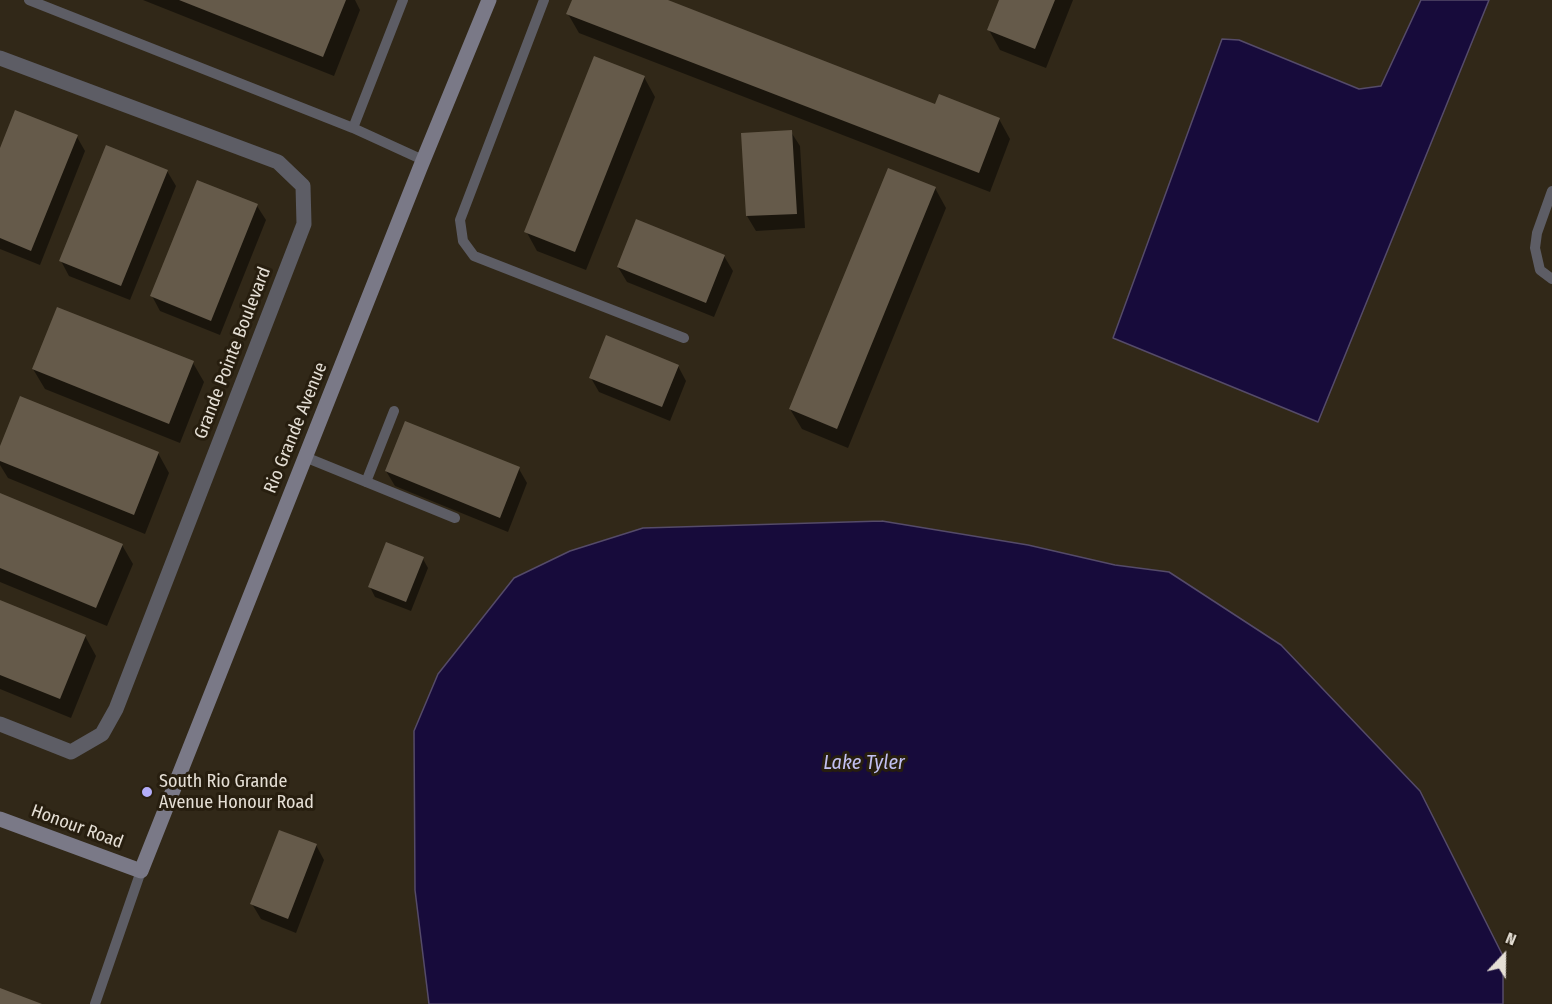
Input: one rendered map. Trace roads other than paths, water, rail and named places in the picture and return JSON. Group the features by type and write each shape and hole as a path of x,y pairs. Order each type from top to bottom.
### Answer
{"street":[{"name":"Rio Grande Avenue","path":"141,871 423,160 489,0"},
{"name":"Grande Pointe Boulevard","path":"0,58 278,162 303,186 304,224 120,698 102,734 71,752 0,724"},
{"name":"Honour Road","path":"0,819 141,871"}],"lane":[{"path":"29,0 353,128 423,160"},
{"path":"353,128 403,0"},
{"path":"544,0 460,220 463,242 474,256 684,338"},
{"path":"1552,191 1537,233 1535,248 1540,270 1552,279"},
{"path":"366,482 394,411"},
{"path":"305,457 455,518"},
{"path":"95,1004 141,871"}],"water":[{"path":"1421,0 1489,0 1318,422 1113,338 1222,39 1239,40 1359,89 1381,86"},
{"name":"Lake Tyler","path":"882,521 1028,545 1115,565 1169,572 1281,645 1420,791 1503,956 1503,1004 429,1004 415,890 414,731 438,674 514,578 570,551 643,528"}],"place":[{"name":"South Rio Grande Avenue Honour Road","path":"147,792"}]}
